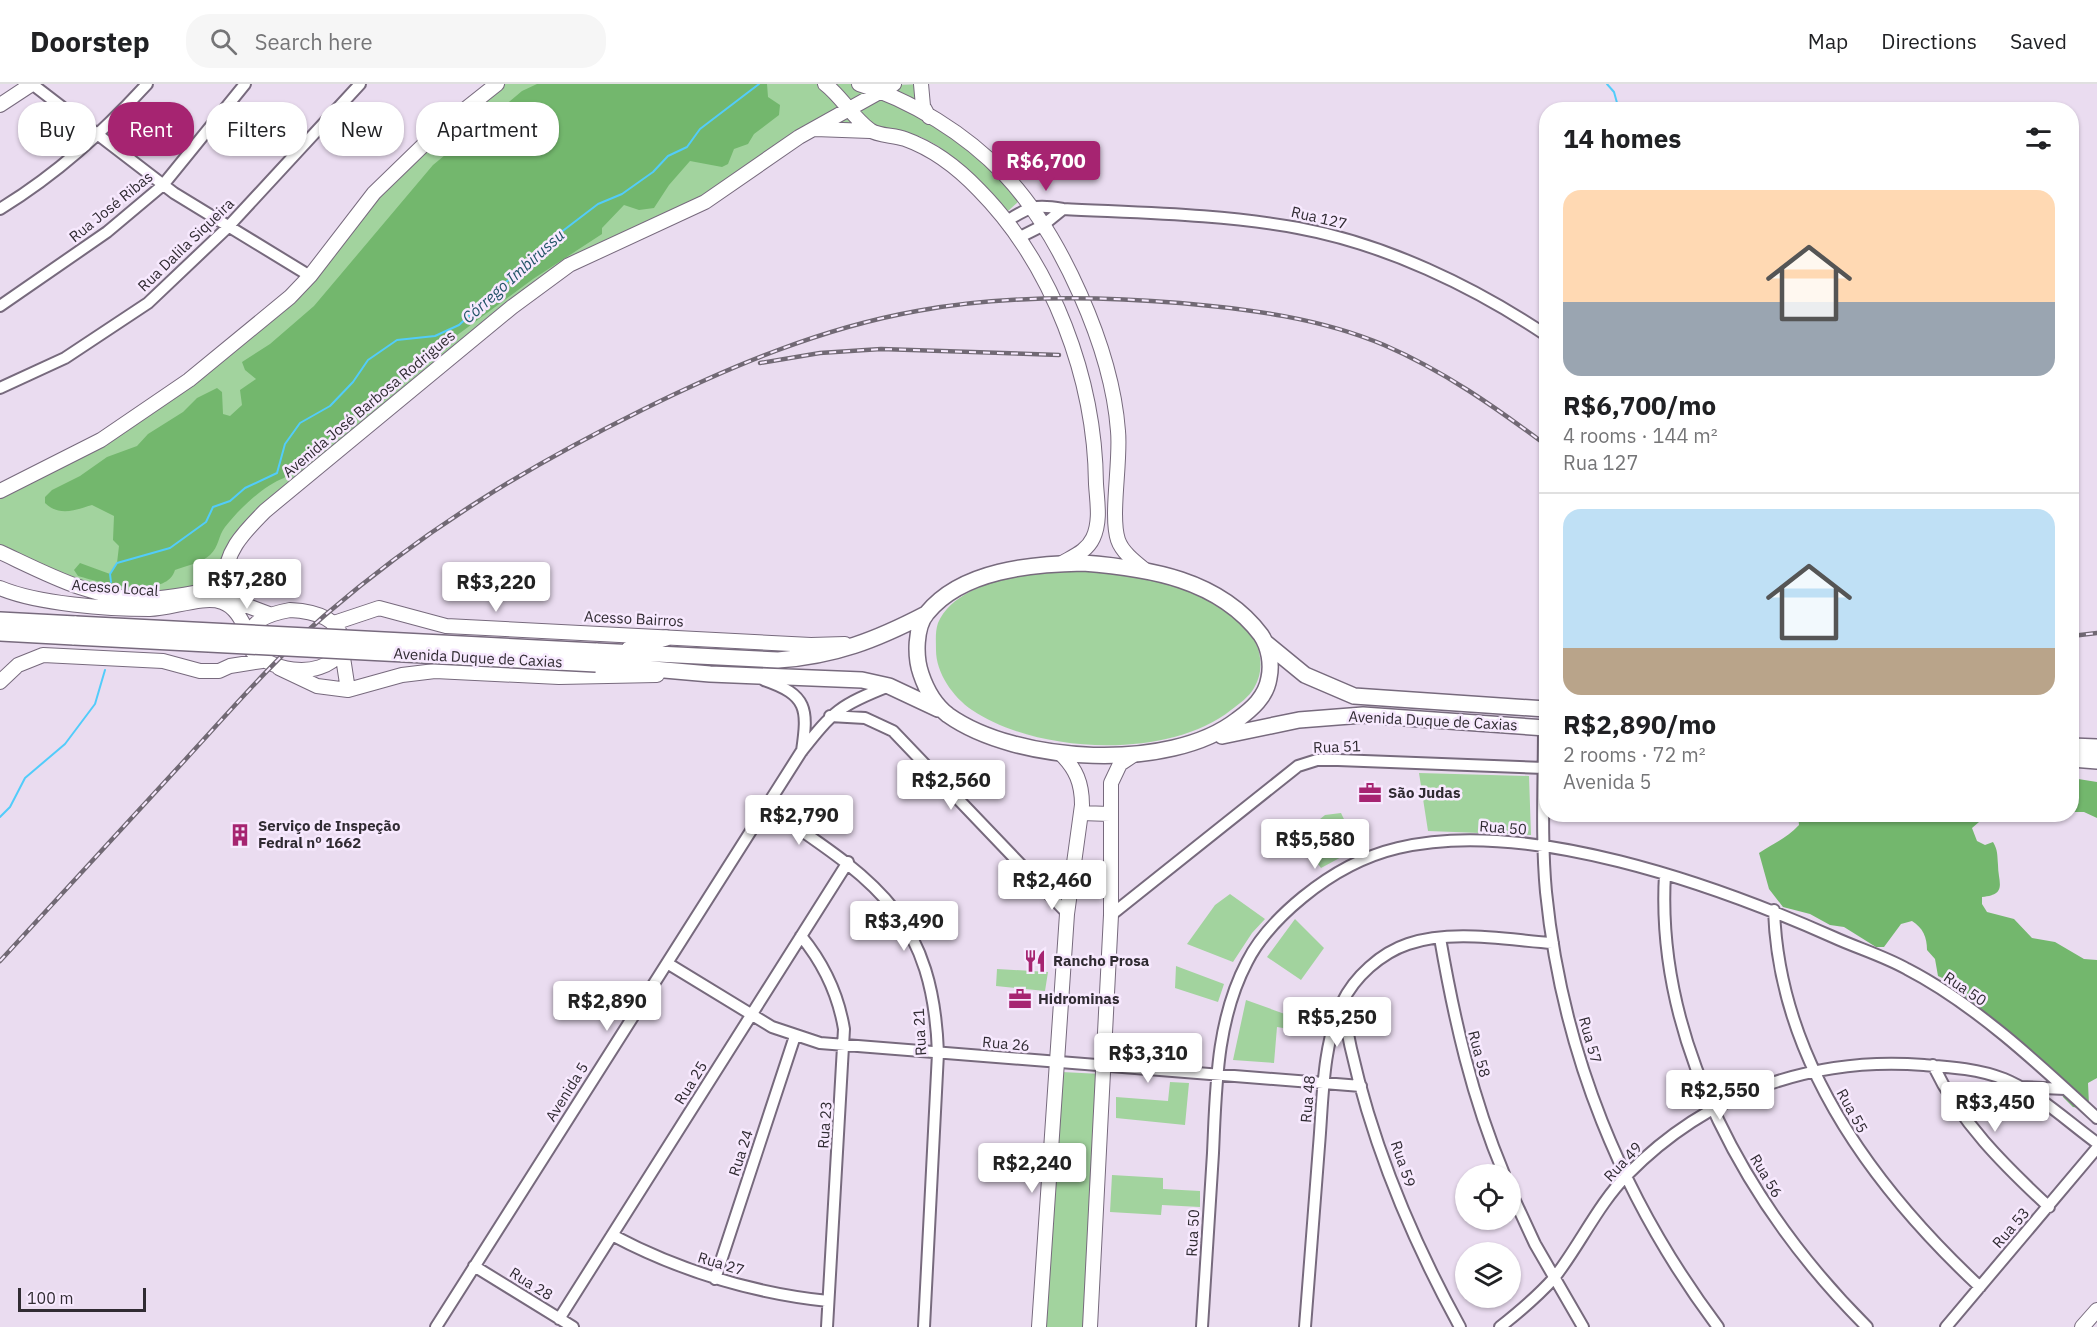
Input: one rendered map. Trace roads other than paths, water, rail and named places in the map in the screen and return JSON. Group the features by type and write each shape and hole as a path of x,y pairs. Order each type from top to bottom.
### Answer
{"main road":[{"name":"Avenida Duque de Caxias","path":"596,657 619,652 778,660 822,655 866,643 926,614 960,587 980,578 1000,572 1062,563 1114,565 1166,574 1220,596 1250,620 1266,643 1305,675 1354,696 1539,709"},
{"path":"926,614 917,649 919,668 935,701 948,714"},
{"name":"Avenida Duque de Caxias","path":"0,620 75,630 596,657 710,674 853,680 889,686 1004,740 1060,754 1135,754 1299,720 1363,715 1539,728"},
{"name":"Avenida Duque de Caxias","path":"0,633 75,630"},
{"path":"619,652 666,638"},
{"path":"1213,737 1251,710 1263,696 1271,671 1266,643"},
{"path":"2079,746 2097,747"},
{"path":"2079,759 2097,760"}],"street":[{"path":"0,105 32,84 163,185 227,228 310,276"},
{"path":"0,209 99,136 147,84"},
{"name":"Rua José Ribas","path":"0,306 107,232 163,185 245,84"},
{"name":"Rua Dalila Siqueira","path":"0,388 65,358 148,303 227,228 360,84"},
{"path":"0,491 101,441 133,420 198,372 290,297 310,276 374,193 440,130 497,84"},
{"path":"825,84 870,131"},
{"path":"859,84 881,92 929,117 979,152 1004,174 1042,226 1073,280 1108,376 1118,431 1115,525 1118,540 1132,559 1145,570"},
{"name":"Avenida José Barbosa Rodrigues","path":"225,586 227,560 237,541 265,511 539,286 593,252 680,216 705,202 813,129 894,84"},
{"path":"921,84 923,106 929,117"},
{"path":"813,129 870,131 926,147 972,183 1007,221 1054,299 1069,336 1086,398 1095,457 1098,525 1083,551 1062,563"},
{"path":"1007,221 1030,207"},
{"name":"Rua 127","path":"1030,207 1236,219 1337,237 1422,267 1520,318 1539,330"},
{"path":"1018,238 1042,226 1063,209"},
{"path":"0,552 63,582 114,596 148,599 173,597 225,586 245,605 269,614"},
{"name":"Acesso Local","path":"0,588 40,599 118,607 150,609 207,600 223,602 237,612 248,639"},
{"name":"Acesso Bairros","path":"334,623 379,608 446,626 811,645 866,643"},
{"path":"230,666 260,619 269,614 302,611 334,623 340,630 344,644 342,651 348,690"},
{"path":"248,639 262,661"},
{"path":"279,668 316,667 332,660 342,651"},
{"path":"0,682 18,665 43,655 163,661 200,671 219,671 230,666 262,661 318,686 348,690 402,675 435,671 559,676 710,674"},
{"name":"Avenida 5","path":"747,675 785,688 800,699 805,710 806,724 801,752"},
{"name":"Avenida 5","path":"436,1327 801,752 829,716 854,699 889,686"},
{"path":"829,716 865,718 893,731 1067,913"},
{"path":"1039,1327 1067,913 1082,791 1080,781 1071,764 1060,754"},
{"path":"1090,1327 1105,1067 1111,915 1110,814 1113,772 1135,754"},
{"name":"Rua 51","path":"1111,915 1298,766 1317,760 1338,760 1539,768"},
{"name":"Rua 21","path":"767,807 848,862 893,907 921,953 934,1000 938,1053 924,1327"},
{"path":"1081,813 1110,814"},
{"name":"Rua 57","path":"1544,822 1553,943 1580,1063 1599,1118 1625,1177 1674,1264 1718,1327"},
{"name":"Rua 50","path":"1202,1327 1217,1073 1226,1018 1247,961 1265,933 1315,887 1342,870 1398,848 1471,841 1544,846 1591,855 1665,874 1774,910 1908,969 1985,1021 2097,1118"},
{"name":"Rua 25","path":"559,1319 848,862"},
{"name":"Rua 56","path":"1665,874 1665,921 1672,984 1690,1046 1714,1108 1741,1165 1778,1223 1831,1289 1867,1327"},
{"name":"Rua 55","path":"1774,910 1780,963 1793,1015 1814,1070 1839,1120 1871,1170 1926,1234 1980,1287"},
{"name":"Rua 23","path":"801,936 825,969 834,988 841,1011 845,1047 827,1327"},
{"name":"Rua 58","path":"1440,938 1455,1021 1473,1090 1500,1164"},
{"name":"Rua 48","path":"1305,1327 1324,1084 1330,1036 1342,1003 1365,972 1391,951 1424,939 1553,943"},
{"name":"Rua 26","path":"667,963 751,1016 795,1036 845,1047 1056,1064 1217,1073 1361,1086"},
{"name":"Rua 59","path":"1342,1003 1361,1086 1406,1218 1460,1327"},
{"name":"Rua 24","path":"715,1279 795,1036"},
{"name":"Rua 49","path":"1500,1327 1553,1278 1625,1177 1666,1140 1714,1108 1765,1084 1814,1070 1864,1063 1933,1065 1990,1075 2020,1087"},
{"path":"1933,1065 1953,1103 1968,1123 2018,1178 2049,1207"},
{"path":"2020,1087 2065,1089"},
{"path":"2020,1087 2097,1143"},
{"name":"Rua 53","path":"1946,1327 2097,1148"},
{"path":"1521,1213 1553,1278 1583,1327"},
{"name":"Rua 27","path":"612,1235 635,1248 715,1279 769,1293 828,1301"},
{"name":"Rua 28","path":"474,1266 573,1327"},
{"path":"2082,1327 2097,1310"}],"waterway":[{"name":"Córrego Imbirussu","path":"111,582 110,574 117,563 170,548 206,522 213,507 230,501 245,488 277,473 285,444 300,423 330,406 353,382 368,360 397,340 435,336 459,325 560,233 598,204 622,194 653,172 668,156 687,147 700,129 759,84"},
{"path":"1607,84 1614,92 1617,102"},
{"name":"Córrego Imbirussu","path":"0,817 10,807 25,778 65,744 95,704 105,670"}],"railway":[{"path":"0,961 270,668 324,616 400,555 517,477 600,431 710,378 812,338 846,327 917,311 982,302 1049,298 1148,301 1258,312 1335,328 1406,355 1468,390 1539,440"},
{"path":"760,363 820,353 881,349 1059,355"},
{"path":"2079,635 2097,633"}],"place":[{"name":"São Judas","path":"1370,793"},
{"name":"Serviço de Inspeção Fedral nº 1662","path":"240,835"},
{"name":"Rancho Prosa","path":"1035,961"},
{"name":"Hidrominas","path":"1020,999"}]}
